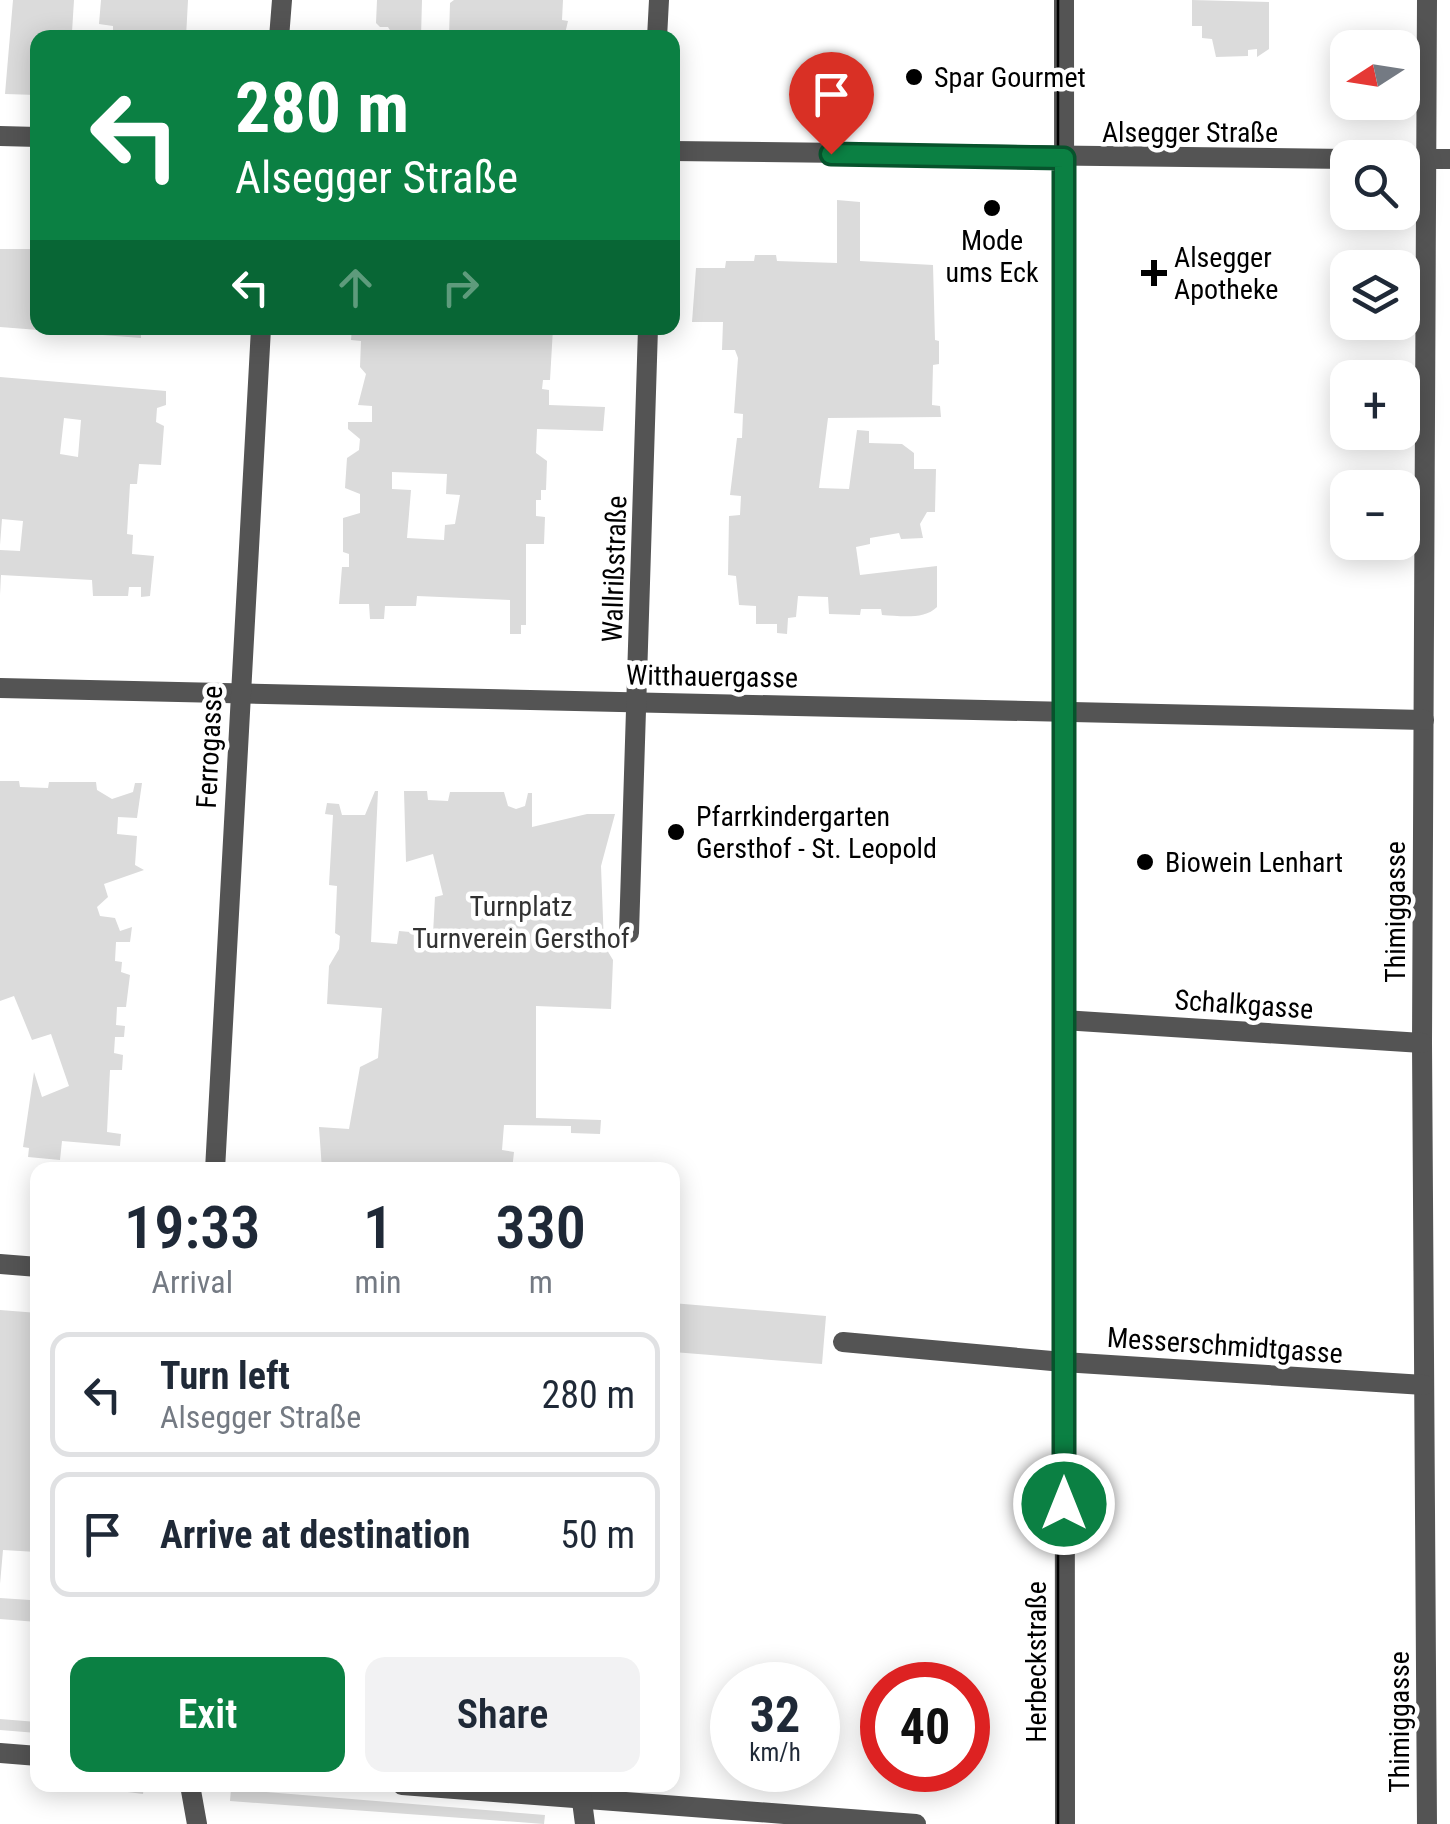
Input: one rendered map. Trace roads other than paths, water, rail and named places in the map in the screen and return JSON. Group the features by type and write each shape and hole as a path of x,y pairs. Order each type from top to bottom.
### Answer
{"street":[{"path":"280,30 282,0"},
{"path":"657,30 659,0"},
{"name":"Herbeckstraße","path":"1064,0 1065,1824"},
{"name":"Thimiggasse","path":"1427,0 1422,1043 1428,1824"},
{"path":"0,136 30,137"},
{"name":"Alsegger Straße","path":"680,151 1330,159"},
{"path":"1420,159 1450,160"},
{"name":"Ferrogasse","path":"214,1162 261,335"},
{"name":"Wallrißstraße","path":"630,932 648,335"},
{"name":"Witthauergasse","path":"0,688 1424,720"},
{"name":"Schalkgasse","path":"1062,1020 1422,1043"},
{"path":"0,1264 30,1266"},
{"name":"Messerschmidtgasse","path":"843,1342 1063,1362 1424,1386"},
{"path":"0,1753 30,1755"},
{"path":"191,1792 198,1824"},
{"path":"584,1824 580,1792 916,1824"}],"tram line":[{"path":"1058,0 1058,1824"}],"place":[{"name":"Spar Gourmet","path":"914,77"},
{"name":"Mode ums Eck","path":"992,208"},
{"name":"Alsegger Apotheke","path":"1154,273"},
{"name":"Pfarrkindergarten Gersthof - St. Leopold","path":"676,832"},
{"name":"Biowein Lenhart","path":"1145,862"}],"park label":[{"name":"Turnplatz Turnverein Gersthof","path":"521,922"}]}
